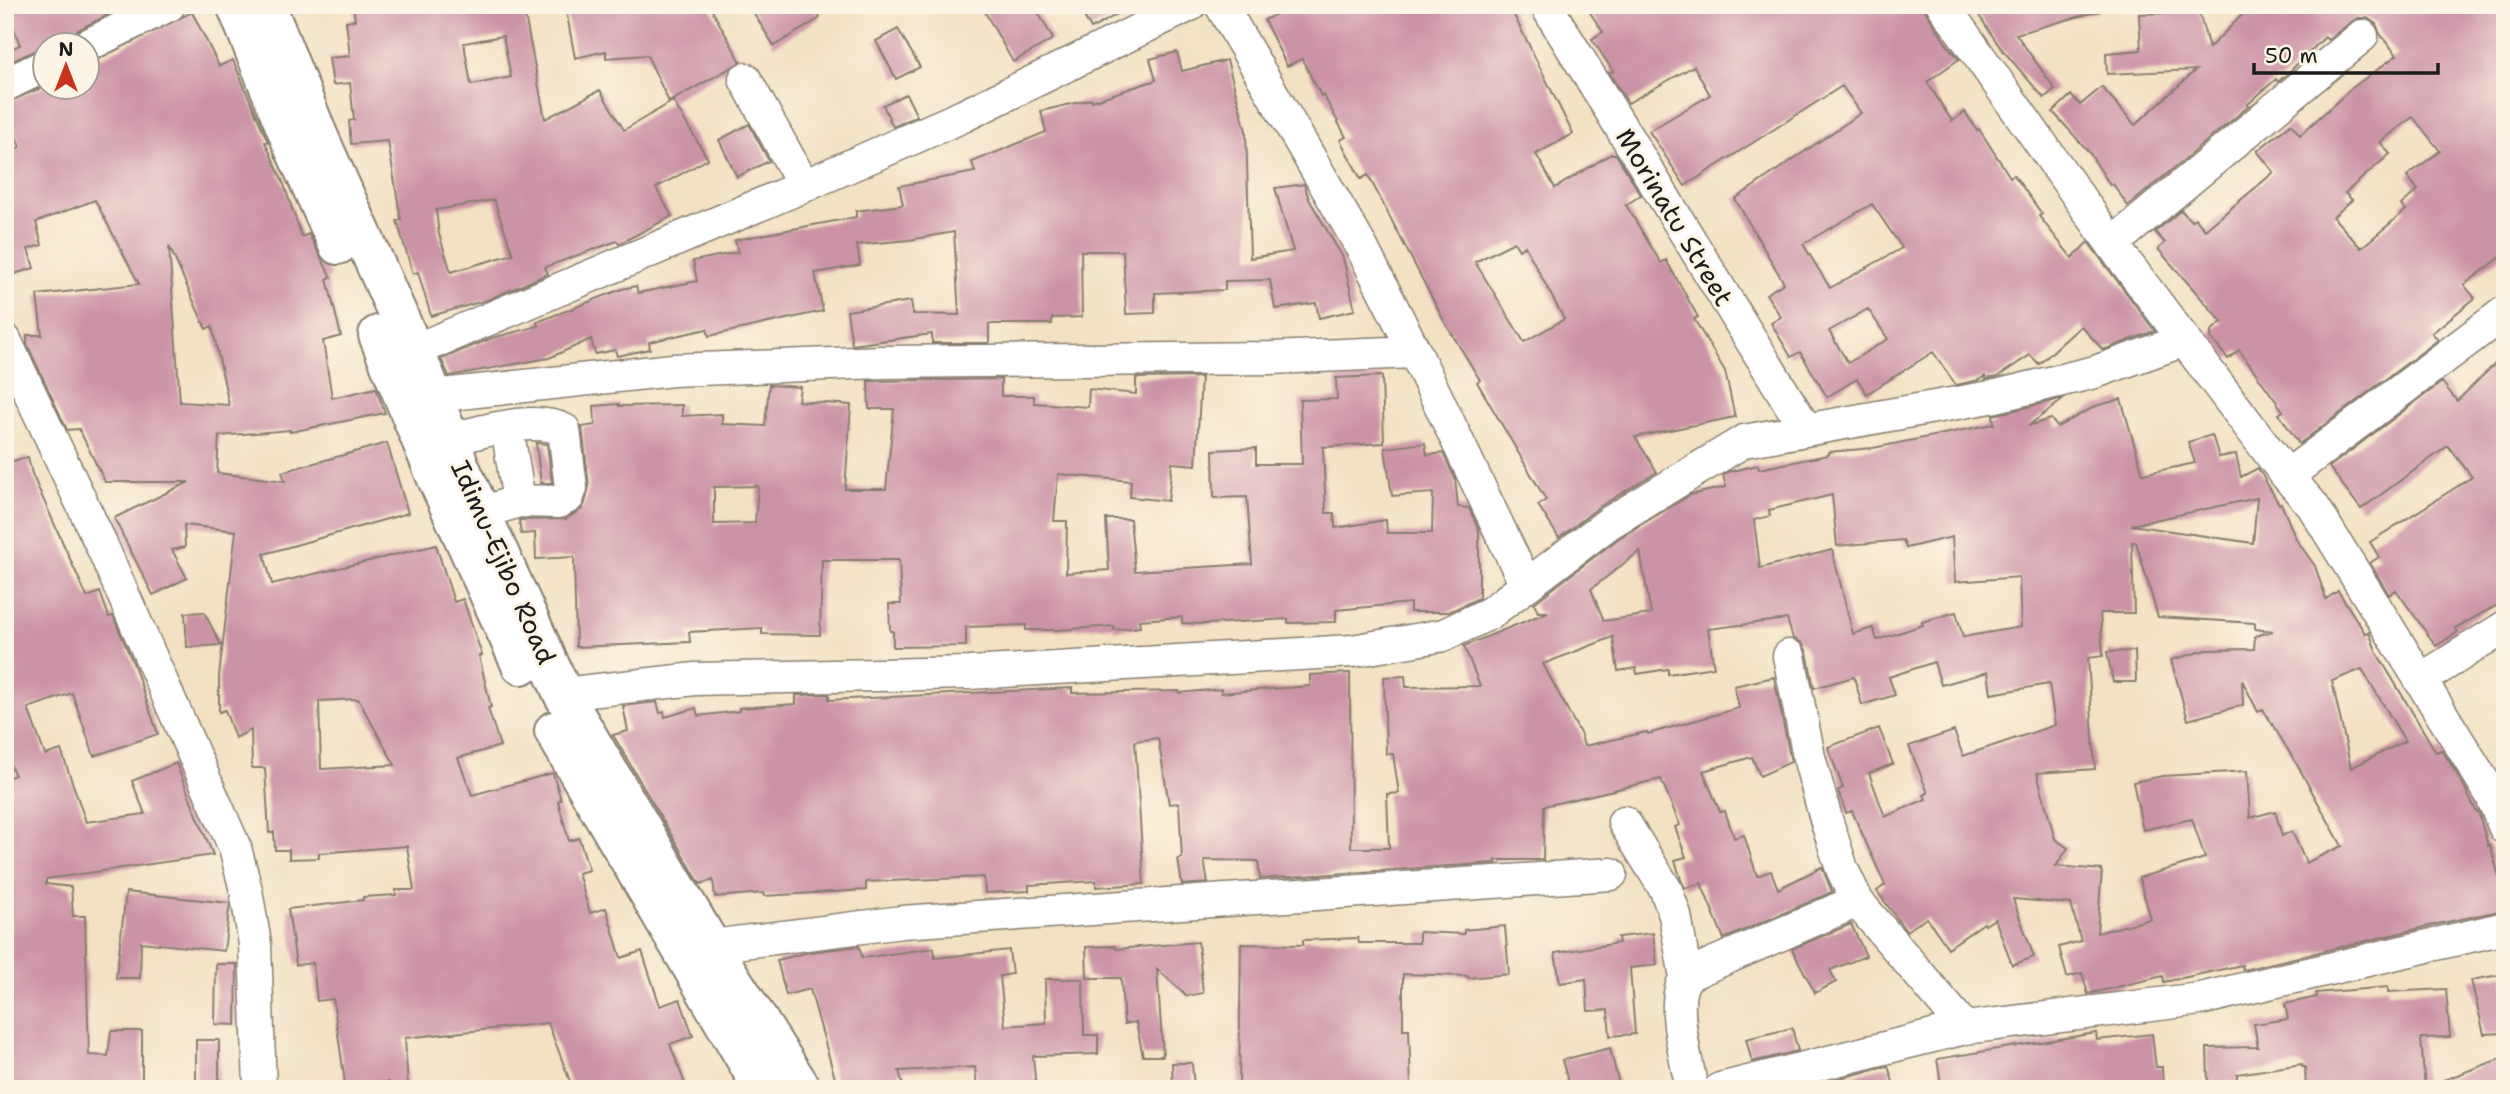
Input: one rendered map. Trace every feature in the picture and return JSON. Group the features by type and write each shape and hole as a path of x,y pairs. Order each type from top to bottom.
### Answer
{"main road":[{"name":"Idimu-Ejibo Road","path":"236,5 293,146 392,366 406,405 449,462 481,513 562,694 581,751 763,1089"},
{"name":"Idimu-Ejibo Road","path":"266,5 318,135 432,396 449,462 542,710 581,751 802,1089"}],"street":[{"path":"102,38 169,5"},
{"path":"413,351 963,116 1190,5"},
{"path":"1220,5 1362,248 1415,352 1526,585"},
{"name":"Morinatu Street","path":"1546,5 1805,428"},
{"path":"1944,5 2112,244 2313,506 2491,794 2505,828"},
{"path":"2112,244 2362,36"},
{"path":"5,85 32,72"},
{"path":"745,79 804,186"},
{"path":"2287,475 2505,312"},
{"path":"562,694 695,680 969,673 1352,652 1444,635 1490,613 1609,523 1744,441 1996,396 2095,372 2185,340"},
{"path":"5,341 101,544 235,848 246,890 255,944 260,1089"},
{"path":"432,396 673,369 884,362 1272,358 1415,352"},
{"path":"449,462 507,427 547,424 564,430 571,488 568,497 558,502 519,501 481,513"},
{"path":"507,427 519,501"},
{"path":"2420,680 2505,628"},
{"path":"1789,656 1809,757 1826,819 1842,869 1857,901 1965,1028"},
{"path":"1624,822 1666,890 1675,915 1686,978 1679,997 1679,1011 1692,1089"},
{"path":"711,946 902,922 1611,874"},
{"path":"1686,978 1700,969 1857,901"},
{"path":"1720,1089 1965,1028 2200,999 2505,928"}],"building":[{"path":"5,5 127,5 75,32 32,32 32,52 5,64 5,51 20,45"},
{"path":"353,5 523,5 545,119 600,90 624,130 673,101 708,159 656,188 672,216 619,244 617,241 545,267 548,274 487,300 431,316 418,272 413,274 397,221 401,220 388,141 351,144 349,121 354,120 350,83 333,85 329,58 350,56 346,21 355,20","holes":["503,36 511,77 471,85 464,43","494,200 513,254 451,272 439,234 436,210"]},
{"path":"565,5 709,5 741,62 669,102 647,55 606,58 606,51 575,58"},
{"path":"749,5 812,5 820,18 774,46"},
{"path":"981,5 1034,5 1053,39 1013,62"},
{"path":"1078,5 1133,5 1091,29"},
{"path":"1295,5 1509,5 1573,134 1536,154 1555,188 1611,154 1616,154 1641,195 1626,205 1661,263 1666,260 1698,317 1694,319 1725,371 1735,417 1635,437 1657,472 1599,507 1559,538 1538,505 1546,500 1477,382 1480,380 1444,321 1368,175 1361,179 1340,140 1346,137 1323,94 1321,96 1302,59 1287,66 1264,20","holes":["1514,242 1519,250 1525,246 1564,319 1524,342 1475,262"]},
{"path":"1585,5 1922,5 1959,59 1927,82 1952,121 1965,112 2010,177 2014,175 2042,214 2039,216 2072,258 2088,242 2155,331 2103,350 2081,326 2039,364 2030,355 1997,377 1986,379 1985,376 1956,385 1933,352 1867,394 1857,379 1827,397 1800,352 1791,357 1771,323 1781,317 1766,294 1784,283 1735,199 1861,113 1842,86 1685,186 1649,131 1710,95 1694,66 1628,103 1609,73 1613,71 1592,39 1603,32","holes":["1872,204 1902,248 1830,288 1803,244","1868,309 1888,339 1848,363 1829,331"]},
{"path":"1972,5 2098,5 2099,11 2016,34 2055,89 2044,98 2000,47"},
{"path":"2173,5 2197,5 2209,48 2252,5 2505,5 2505,254 2464,285 2475,298 2432,333 2438,340 2299,444 2279,414 2283,411 2239,350 2228,359 2211,338 2211,331 2222,322 2158,249 2165,243 2155,232 2181,210 2191,221 2195,218 2205,230 2274,172 2257,151 2291,124 2300,135 2352,88 2397,55 2380,34 2376,24 2367,18 2358,18 2328,40 2325,37 2278,82 2276,79 2247,105 2249,106 2128,206 2113,184 2110,185 2089,152 2053,112 2071,95 2080,105 2102,87 2135,125 2196,70 2107,74 2106,53 2141,50 2139,14 2175,13","holes":["2413,117 2440,151 2407,176 2418,190 2401,205 2406,210 2361,248 2333,217 2352,200 2345,193 2390,154 2380,142"]},
{"path":"192,12 219,66 233,60 268,142 265,142 283,182 302,237 309,234 331,277 327,279 341,336 323,341 332,398 376,388 385,413 290,432 219,436 217,473 285,481 282,472 387,443 408,513 264,554 272,584 436,545 454,602 463,599 482,655 479,656 491,707 488,708 500,746 458,758 472,795 553,773 569,841 579,838 589,870 578,873 590,913 606,908 621,958 642,951 660,1006 680,999 693,1036 670,1044 687,1089 573,1089 548,1023 405,1038 408,1089 390,1089 389,1082 345,1083 333,999 317,1001 313,963 296,965 288,909 363,900 363,897 396,895 396,890 414,890 407,846 319,853 319,858 289,859 289,850 275,850 274,832 269,833 265,768 252,768 251,730 235,738 225,710 219,712 219,676 236,531 184,525 185,547 172,550 187,578 153,595 114,518 189,482 105,482 79,429 67,430 27,344 27,335 42,335 37,295 139,284 95,200 36,222 42,245 28,249 34,268 14,274 5,245 5,152 20,147 5,112 5,103 32,92 32,102 102,102 102,57","holes":["169,246 206,329 212,326 229,405 180,402","358,699 395,765 321,769 319,701"]},
{"path":"898,29 920,67 896,79 876,41"},
{"path":"1177,52 1182,71 1227,60 1246,131 1250,258 1293,251 1275,188 1304,184 1309,199 1343,258 1355,310 1319,318 1316,303 1275,309 1270,280 1225,281 1225,290 1155,293 1155,313 1126,314 1123,251 1081,251 1082,317 1052,318 1052,324 989,324 989,343 932,343 932,334 852,345 847,311 911,301 913,314 959,315 954,232 857,245 860,265 815,273 823,311 709,336 707,329 649,342 650,349 617,356 615,350 595,354 591,339 549,358 449,376 441,359 492,338 538,326 537,322 622,289 636,286 638,293 697,281 693,261 738,252 735,240 856,217 856,211 903,205 899,186 975,172 972,162 1046,132 1041,111 1092,101 1156,80 1150,59"},
{"path":"906,94 917,116 893,127 883,105"},
{"path":"749,124 769,161 737,177 719,140"},
{"path":"2505,354 2505,601 2455,628 2458,632 2436,646 2396,590 2389,595 2370,563 2379,557 2370,542 2472,477 2448,446 2361,509 2329,467 2442,382 2457,401"},
{"path":"1382,376 1384,443 1323,447 1326,513 1334,513 1335,528 1386,520 1387,533 1432,533 1433,493 1392,496 1385,448 1425,443 1427,455 1443,453 1455,478 1458,507 1469,508 1479,530 1479,598 1449,612 1410,612 1410,603 1336,610 1336,622 1288,623 1288,619 1206,624 1182,623 1182,617 1139,620 1140,627 1114,630 1114,626 1057,630 1026,630 1026,625 966,627 966,646 893,647 889,604 901,604 899,560 822,560 820,635 762,634 762,628 689,632 690,642 576,647 574,557 536,559 535,533 521,534 519,520 566,519 582,509 589,486 582,427 595,425 594,406 682,405 682,416 722,414 722,424 765,426 769,385 800,387 798,401 851,405 845,489 886,489 894,409 869,409 868,381 1001,379 1001,396 1034,396 1034,403 1088,407 1089,389 1136,394 1136,378 1201,377 1196,465 1172,463 1168,501 1130,497 1131,481 1058,474 1054,521 1067,521 1066,573 1109,570 1106,519 1130,519 1135,571 1252,564 1247,497 1214,498 1213,450 1256,448 1256,464 1302,464 1300,400 1337,399 1336,378","holes":["758,486 755,523 714,524 714,487"]},
{"path":"2065,398 2028,426 2051,419 2057,427 2096,406 2121,399 2143,474 2195,463 2188,442 2212,435 2219,457 2236,454 2241,477 2258,468 2279,504 2281,503 2296,539 2315,566 2326,599 2338,591 2365,633 2369,632 2377,653 2436,752 2442,750 2463,784 2478,811 2488,846 2490,845 2505,897 2505,910 2243,970 2242,965 2164,982 2163,976 2088,994 2082,973 2067,977 2059,947 2081,941 2071,904 2013,899 2034,957 2012,965 1995,919 1985,925 1984,923 1948,948 1927,918 1906,931 1877,891 1885,885 1852,811 1846,813 1838,790 1843,788 1828,747 1879,728 1893,764 1869,773 1885,817 1926,799 1924,795 1928,793 1909,746 1954,731 1963,756 2055,725 2049,684 1991,694 1988,672 1941,685 1934,662 1889,677 1895,695 1862,705 1854,677 1814,688 1807,652 1802,643 1793,638 1787,619 1708,629 1714,667 1668,674 1668,669 1637,674 1636,668 1618,671 1613,637 1543,664 1581,735 1584,746 1647,732 1648,734 1739,708 1734,686 1774,677 1791,762 1760,776 1752,757 1703,771 1720,812 1725,811 1734,838 1744,835 1757,876 1771,871 1778,889 1822,867 1832,892 1724,939 1701,883 1685,888 1681,880 1675,860 1686,857 1675,827 1680,825 1661,779 1544,806 1543,860 1496,860 1496,863 1260,879 1258,861 1204,860 1208,883 1182,885 1178,859 1182,858 1179,803 1169,804 1158,738 1135,741 1144,884 1096,887 1096,881 1029,885 1029,891 985,893 984,877 866,882 866,890 715,897 713,880 700,884 613,735 628,731 623,706 657,702 660,713 664,712 665,717 696,708 698,716 739,711 739,708 796,704 796,695 829,694 829,700 1072,688 1072,693 1179,693 1221,689 1221,693 1310,686 1310,675 1350,673 1351,848 1389,848 1387,794 1399,793 1393,754 1386,754 1384,677 1405,676 1406,687 1480,686 1464,646 1548,612 1538,612 1534,603 1619,538 1690,495 1726,487 1723,475 1728,472 1758,465 1759,469 1828,455 1828,452 1873,448 1994,424 1993,415","holes":["1832,495 1837,546 1903,540 1906,548 1952,537 1955,582 2019,577 2021,627 1963,637 1956,612 1877,640 1873,628 1853,634 1832,550 1760,568 1754,520 1770,516 1769,510","2257,498 2253,543 2131,525","2132,542 2136,542 2158,617 2255,623 2255,629 2273,631 2255,636 2254,649 2206,650 2171,660 2188,720 2243,705 2242,680 2258,712 2263,709 2299,768 2342,846 2306,863 2292,831 2282,836 2275,811 2250,818 2247,771 2163,776 2133,782 2143,830 2192,819 2205,858 2139,878 2151,919 2097,933 2102,870 2056,866 2068,848 2055,839 2037,773 2095,769 2088,658 2103,656 2100,613 2134,613","1640,551 1651,614 1604,621 1591,589","2362,669 2405,741 2351,768 2332,681"]},
{"path":"536,443 547,444 552,483 541,483"},
{"path":"28,457 32,474 87,597 100,592 109,617 113,616 134,665 158,734 94,756 72,693 28,708 45,755 61,750 86,822 145,814 132,781 176,763 213,855 46,879 46,884 71,887 73,916 85,916 89,1055 108,1056 111,1031 142,1031 142,1089 5,1089 10,1033 5,1033 5,957 11,957 10,913 5,914 5,779 15,775 5,754 5,463"},
{"path":"204,612 221,645 187,647 185,613"},
{"path":"2135,651 2136,682 2113,682 2107,652"},
{"path":"126,892 230,903 224,951 141,942 140,978 116,978"},
{"path":"1851,924 1866,956 1830,970 1836,982 1815,993 1792,949"},
{"path":"1505,926 1509,974 1468,978 1403,974 1403,1029 1409,1029 1411,1089 1239,1089 1241,944 1303,945 1303,940 1358,938 1359,943 1419,943 1419,932 1464,934 1464,930"},
{"path":"1653,933 1657,965 1630,968 1635,1034 1610,1036 1608,1010 1588,1011 1586,979 1560,983 1555,953 1619,943 1618,937"},
{"path":"1198,942 1203,993 1187,996 1157,969 1163,1056 1143,1056 1136,1022 1124,1024 1121,978 1087,978 1086,947 1115,946 1116,949"},
{"path":"859,946 862,958 934,948 935,958 1009,950 1012,974 1000,976 1005,1026 1046,1023 1045,979 1083,979 1084,1035 1098,1035 1098,1054 1033,1056 1036,1089 977,1089 975,1067 899,1071 904,1089 838,1089 810,989 786,995 777,960 810,952"},
{"path":"216,964 237,964 236,1025 215,1024"},
{"path":"2505,974 2505,1033 2484,1034 2471,980"},
{"path":"2388,987 2388,992 2446,989 2450,1037 2421,1038 2425,1089 2306,1089 2305,1067 2302,1067 2302,1064 2237,1074 2237,1082 2208,1082 2207,1048 2258,1047 2254,1024 2288,1019 2285,1004 2317,997 2316,993"},
{"path":"1792,1028 1798,1051 1752,1062 1746,1039"},
{"path":"2096,1033 2097,1040 2152,1034 2156,1067 2162,1067 2163,1089 1942,1089 1937,1059"},
{"path":"196,1040 219,1040 219,1085 196,1085"},
{"path":"1610,1048 1620,1089 1570,1089 1562,1060"},
{"path":"2505,1057 2505,1089 2425,1087"},
{"path":"1172,1063 1192,1063 1194,1089 1173,1089"},
{"path":"1888,1066 1894,1085 1882,1089 1814,1089 1813,1085"}]}
